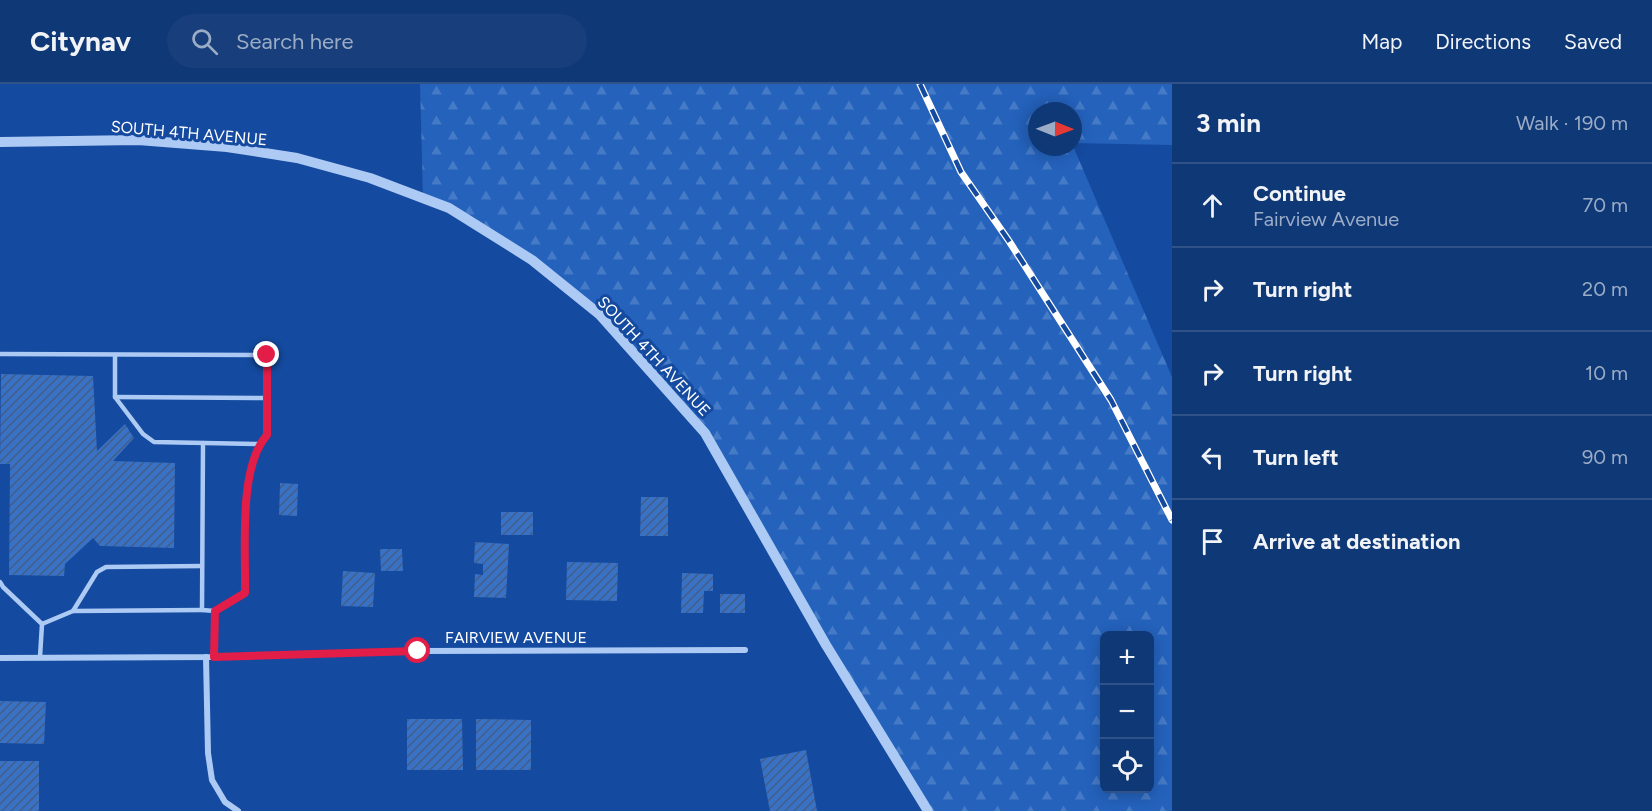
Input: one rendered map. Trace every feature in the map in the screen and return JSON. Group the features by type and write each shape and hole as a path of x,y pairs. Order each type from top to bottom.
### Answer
{"street":[{"name":"SOUTH 4TH AVENUE","path":"0,142 138,140 226,147 297,158 370,178 449,208 532,260 599,314 705,433 826,645 928,811"},
{"name":"FAIRVIEW AVENUE","path":"0,658 214,657 418,651 745,650"},
{"path":"206,657 208,753 212,780 225,802 238,811"}],"lane":[{"path":"0,354 267,355 267,435 258,444 247,483 245,593 215,611 73,611 42,624"},
{"path":"115,355 115,397 143,434 153,442 258,444"},
{"path":"115,397 267,398"},
{"path":"202,610 203,443"},
{"path":"73,611 97,572 106,567 202,566"},
{"path":"0,582 42,624 40,657"},
{"path":"214,657 215,611"}],"green space":[{"path":"420,84 1172,84 1172,145 1082,143 1082,102 1028,102 1028,156 1077,156 1172,377 1172,811 928,811 705,433 599,314 532,260 423,198"}],"building":[{"path":"1,374 93,376 97,451 125,424 134,438 113,461 175,463 174,548 100,546 93,538 65,564 64,576 9,575 10,464 0,464"},
{"path":"280,483 298,484 297,516 279,515"},
{"path":"641,497 668,497 668,536 640,536"},
{"path":"501,512 533,512 533,535 501,535"},
{"path":"475,542 509,544 506,598 474,597 475,574 483,575 483,564 474,563"},
{"path":"380,549 402,549 403,571 381,571"},
{"path":"567,562 618,563 617,601 566,600"},
{"path":"343,571 375,573 373,607 341,606"},
{"path":"682,573 713,574 713,591 704,591 703,613 681,613"},
{"path":"720,594 745,594 745,613 720,613"},
{"path":"0,701 46,702 44,744 0,743"},
{"path":"407,719 462,719 463,770 407,770"},
{"path":"476,719 531,720 531,770 476,770"},
{"path":"806,750 817,811 770,811 760,759"},
{"path":"0,761 39,761 39,811 0,811"}],"railway":[{"path":"920,84 961,172 1009,241 1111,400 1172,520"}],"route":[{"path":"267,355 267,435 258,444 247,483 245,593 215,611 214,657 418,651"}]}
